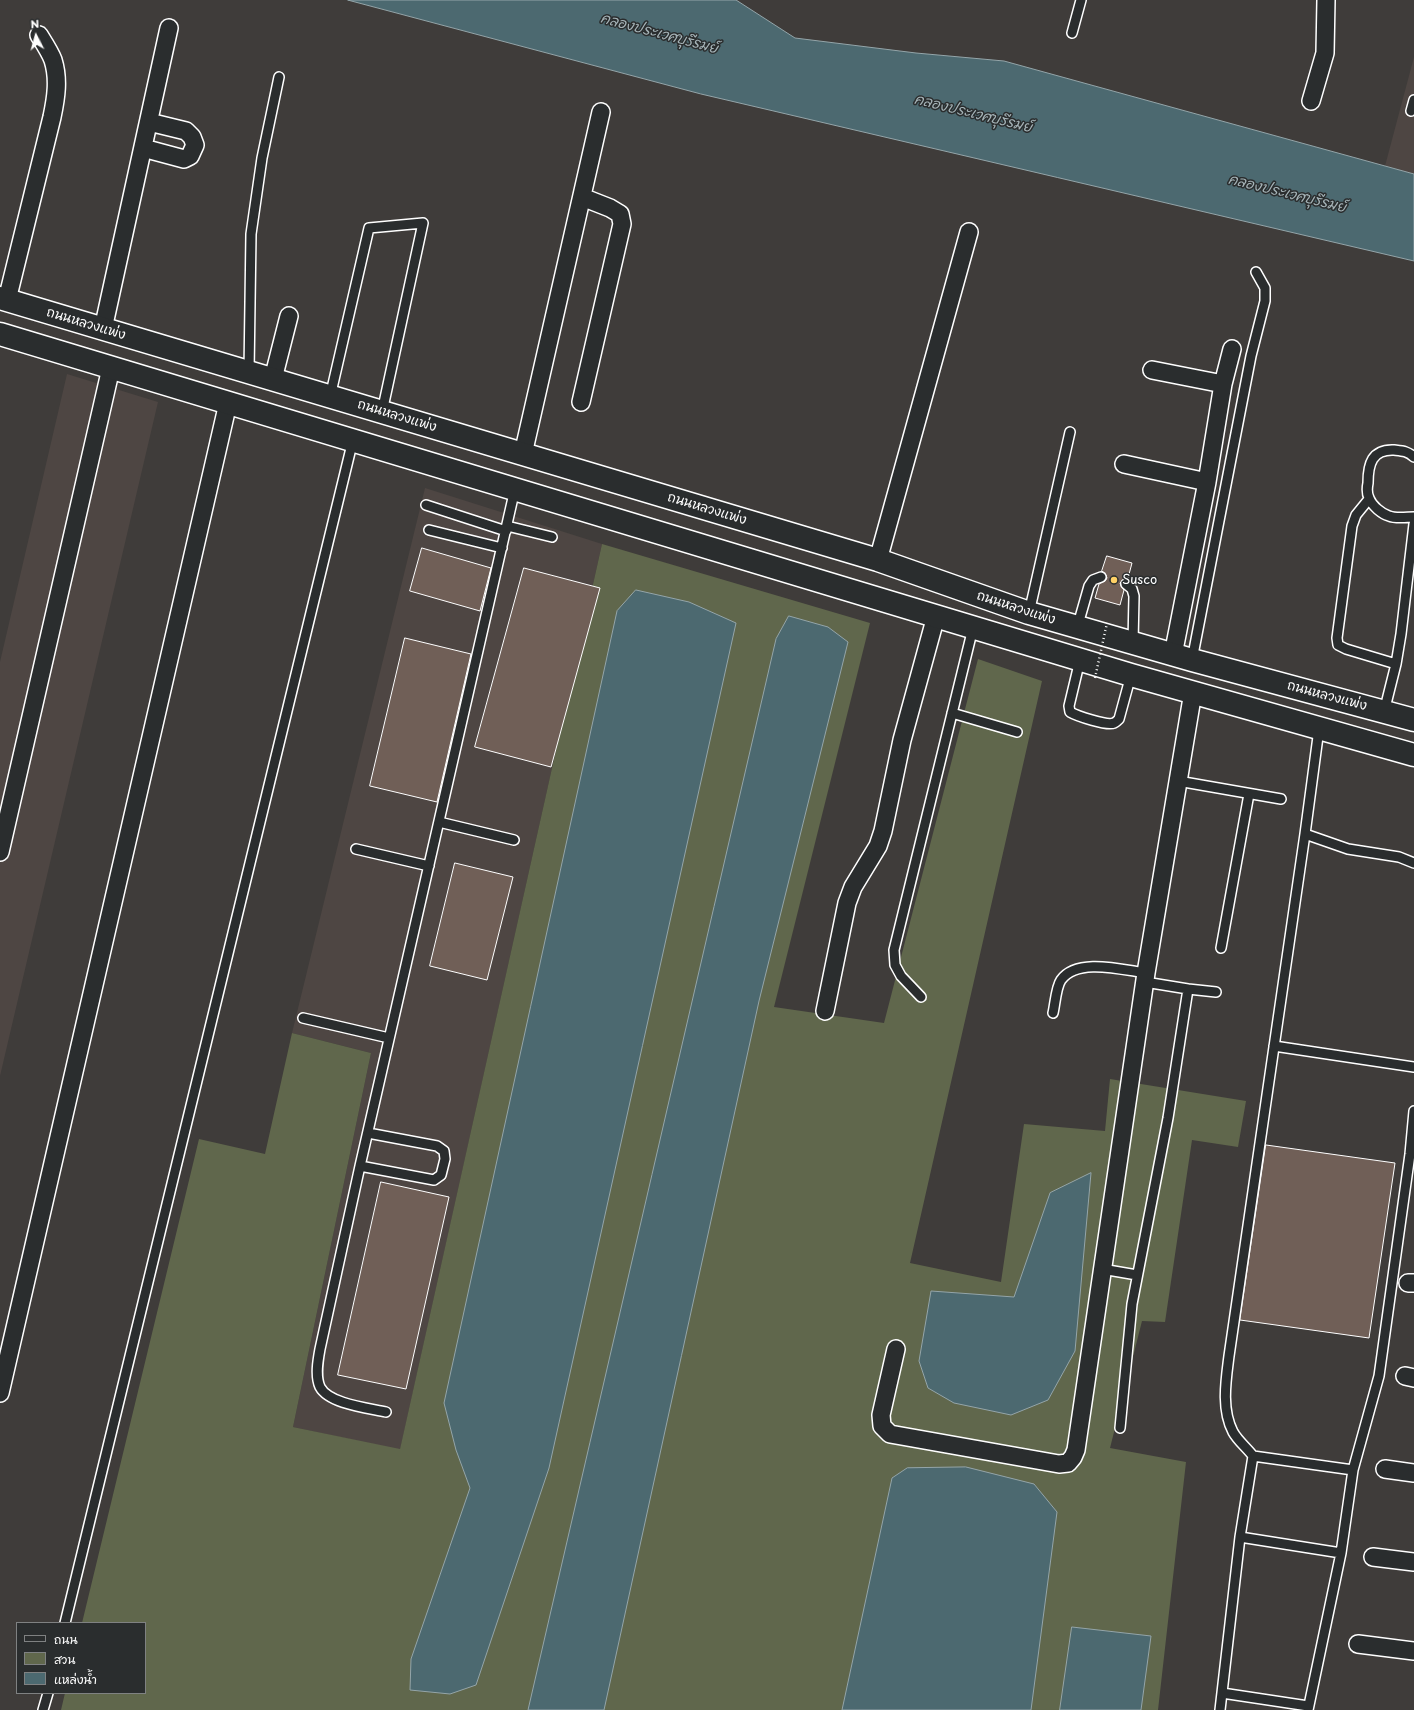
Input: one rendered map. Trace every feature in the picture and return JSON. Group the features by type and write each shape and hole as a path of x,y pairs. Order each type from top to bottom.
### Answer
{"main road":[{"name":"ถนนหลวงแพ่ง","path":"3,299 878,560 1029,613 1077,628 1182,658 1414,720"},
{"path":"0,334 515,488 1080,660 1319,729 1414,754"}],"street":[{"path":"1311,101 1325,53 1326,0"},
{"path":"103,329 169,28"},
{"path":"3,299 52,117 56,95 56,77 53,59 40,35"},
{"path":"523,454 602,112"},
{"path":"143,148 184,159 190,156 195,144 192,137 186,131 149,122"},
{"path":"581,402 622,224 620,214 610,208 582,197"},
{"path":"878,560 969,232"},
{"path":"272,380 289,316"},
{"path":"1182,658 1206,482 1223,384 1232,349"},
{"path":"0,852 111,368"},
{"path":"1152,370 1223,384"},
{"path":"0,1393 228,403"},
{"path":"1124,464 1206,482"},
{"path":"825,1011 847,903 853,887 878,846 884,831 902,740 936,616"},
{"path":"896,1349 881,1415 882,1426 890,1434 1059,1464 1068,1463 1073,1458 1076,1450 1146,977 1193,692"},
{"path":"1385,1469 1414,1473"},
{"path":"1373,1557 1414,1562"},
{"path":"1358,1644 1414,1651"}],"lane":[{"path":"1072,33 1081,0"},
{"path":"249,372 251,234 262,158 279,77"},
{"path":"1411,111 1414,100"},
{"path":"330,397 369,228 423,223 382,412"},
{"path":"1182,658 1265,301 1265,288 1256,272"},
{"path":"1029,613 1070,432"},
{"path":"65,1622 353,440"},
{"path":"1414,456 1406,451 1388,450 1380,452 1372,459 1368,470 1369,499 1377,509 1390,517 1414,517"},
{"path":"386,1412 341,1401 328,1395 320,1386 317,1369 320,1349 360,1166 515,488"},
{"path":"1369,499 1356,515 1352,526 1337,638 1338,645 1346,649 1396,664"},
{"path":"426,505 506,528 552,537"},
{"path":"1384,712 1396,664 1414,524"},
{"path":"429,530 502,548"},
{"path":"1077,628 1089,586 1094,580 1101,577"},
{"path":"1126,584 1132,589 1134,596 1133,643"},
{"path":"921,997 901,976 895,965 894,950 973,628"},
{"path":"1080,660 1069,706 1070,712 1076,715 1108,723 1114,723 1119,719 1131,675"},
{"path":"952,713 1017,732"},
{"path":"1319,729 1229,1356 1226,1387 1226,1412 1233,1432 1253,1456 1353,1470"},
{"path":"1178,781 1281,799"},
{"path":"1221,948 1249,794"},
{"path":"439,822 514,840"},
{"path":"1305,834 1348,849 1399,857 1414,863"},
{"path":"356,849 429,866"},
{"path":"1053,1013 1060,981 1069,972 1086,967 1104,967 1188,989 1216,992"},
{"path":"1120,1428 1128,1333 1137,1275 1168,1118 1188,989"},
{"path":"303,1018 389,1038"},
{"path":"1274,1046 1414,1067"},
{"path":"1222,1693 1308,1708 1341,1553 1353,1470 1378,1376 1410,1154 1414,1111"},
{"path":"360,1166 434,1180 441,1175 445,1159 444,1151 437,1146 368,1133"},
{"path":"1102,1269 1137,1275"},
{"path":"1220,1710 1240,1537 1253,1456"},
{"path":"1240,1537 1341,1553"},
{"path":"43,1710 48,1694"}],"path":[{"path":"1095,678 1107,623"}],"shaded area":[{"path":"1414,57 1414,174 1385,166"},
{"path":"67,374 158,402 0,1076 0,662"},
{"path":"425,488 602,544 400,1450 293,1427 371,1053 292,1033"}],"green space":[{"path":"602,544 870,623 774,1007 884,1023 978,659 1042,681 910,1263 1001,1282 1024,1124 1105,1131 1110,1079 1246,1101 1238,1147 1192,1140 1165,1322 1142,1321 1110,1448 1186,1462 1158,1710 61,1710 65,1694 146,1694 146,1622 82,1622 199,1139 265,1154 292,1033 371,1053 293,1427 400,1449"}],"water":[{"name":"คลองประเวศบุรีรมย์","path":"348,0 736,0 795,38 916,53 1004,61 1414,174 1414,261 701,94"},
{"path":"636,590 689,602 736,623 549,1468 476,1685 450,1694 410,1690 411,1659 470,1488 456,1450 444,1403 617,611"},
{"path":"789,616 828,627 848,642 759,1001 604,1710 528,1710 776,639"},
{"path":"1091,1173 1075,1351 1048,1400 1011,1415 954,1403 928,1388 919,1361 931,1291 1014,1297 1050,1193"},
{"path":"966,1467 1034,1484 1057,1512 1031,1710 842,1710 892,1478 907,1468"},
{"path":"1072,1627 1151,1636 1141,1710 1060,1710"}],"building":[{"path":"422,548 491,568 480,611 410,591"},
{"name":"Susco","path":"1107,556 1132,563 1128,578 1124,579 1120,583 1124,590 1120,605 1095,598 1099,584 1107,578 1102,571"},
{"path":"524,568 600,588 551,767 475,747"},
{"path":"405,638 471,654 437,802 370,786"},
{"path":"455,863 513,877 487,980 430,966"},
{"path":"1266,1145 1395,1163 1369,1338 1240,1320"},
{"path":"381,1182 449,1197 406,1389 338,1375"}],"place":[{"name":"Susco","path":"1114,580"}]}
